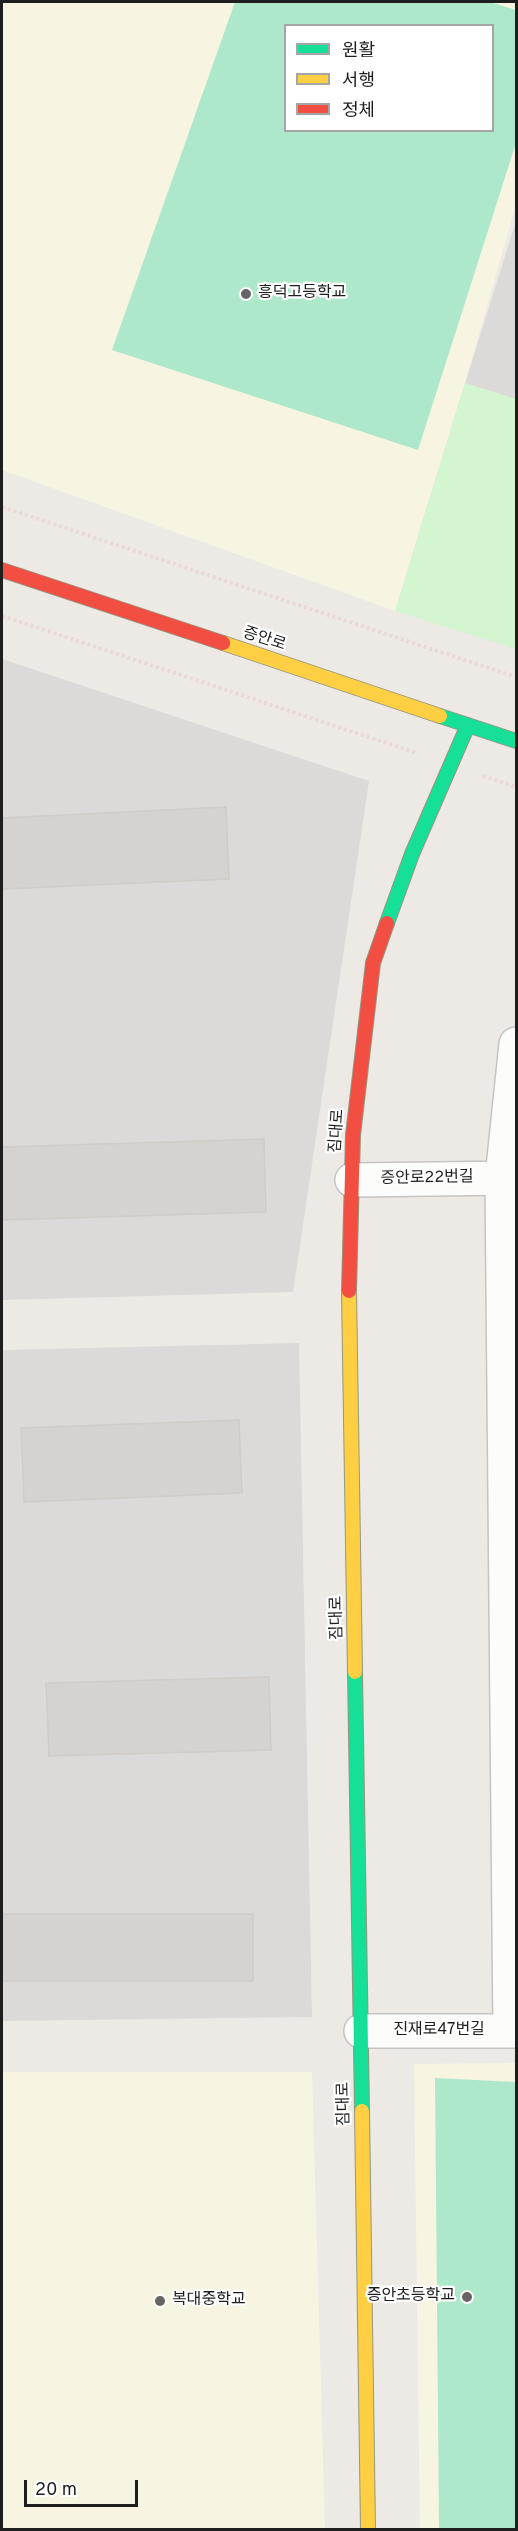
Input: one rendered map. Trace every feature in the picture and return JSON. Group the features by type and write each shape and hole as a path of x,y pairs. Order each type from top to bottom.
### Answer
{"street":[{"name":"증안로","path":"2,570 516,741"},
{"name":"짐대로","path":"369,2529 349,1277 353,1135 374,963 412,854 468,725"},
{"path":"513,2031 509,1178 516,1044"},
{"name":"증안로22번길","path":"352,1179 509,1178"},
{"name":"진재로47번길","path":"361,2031 513,2031"}],"path":[{"path":"2,507 516,677"},
{"path":"2,616 516,787"}],"shaded area":[{"name":"흥덕고등학교","path":"2,2 516,2 516,205 465,383 395,611 2,470"},
{"path":"516,221 516,649 405,611 411,556"},
{"path":"2,659 369,781 293,1292 2,1300"},
{"path":"299,1343 312,2017 2,2021 2,1350"},
{"name":"증안초등학교","path":"516,2063 516,2529 420,2529 414,2064"},
{"name":"복대중학교","path":"2,2072 312,2072 325,2529 2,2529"}],"green space":[{"path":"235,2 490,2 516,10 516,143 418,450 112,350"},
{"path":"465,383 516,399 516,649 395,611"},
{"name":"증안초등학교","path":"435,2078 516,2082 516,2529 439,2529"}],"building":[{"path":"226,807 229,879 2,889 2,818"},
{"path":"264,1139 266,1212 2,1220 2,1147"},
{"path":"239,1420 242,1493 24,1502 21,1428"},
{"path":"269,1677 271,1750 49,1756 46,1683"},
{"path":"2,1914 253,1914 253,1981 2,1981"}],"traffic: fast":[{"path":"440,716 516,741"},
{"path":"387,923 412,854 468,725"},
{"path":"355,1672 362,2111"}],"traffic: slow":[{"path":"223,643 440,716"},
{"path":"349,1291 355,1672"},
{"path":"362,2111 368,2530"}],"traffic: jam":[{"path":"2,570 223,643"},
{"path":"349,1291 353,1135 373,963 387,923"}],"place":[{"name":"흥덕고등학교","path":"246,294"},
{"name":"증안초등학교","path":"467,2297"},
{"name":"복대중학교","path":"160,2301"}]}
